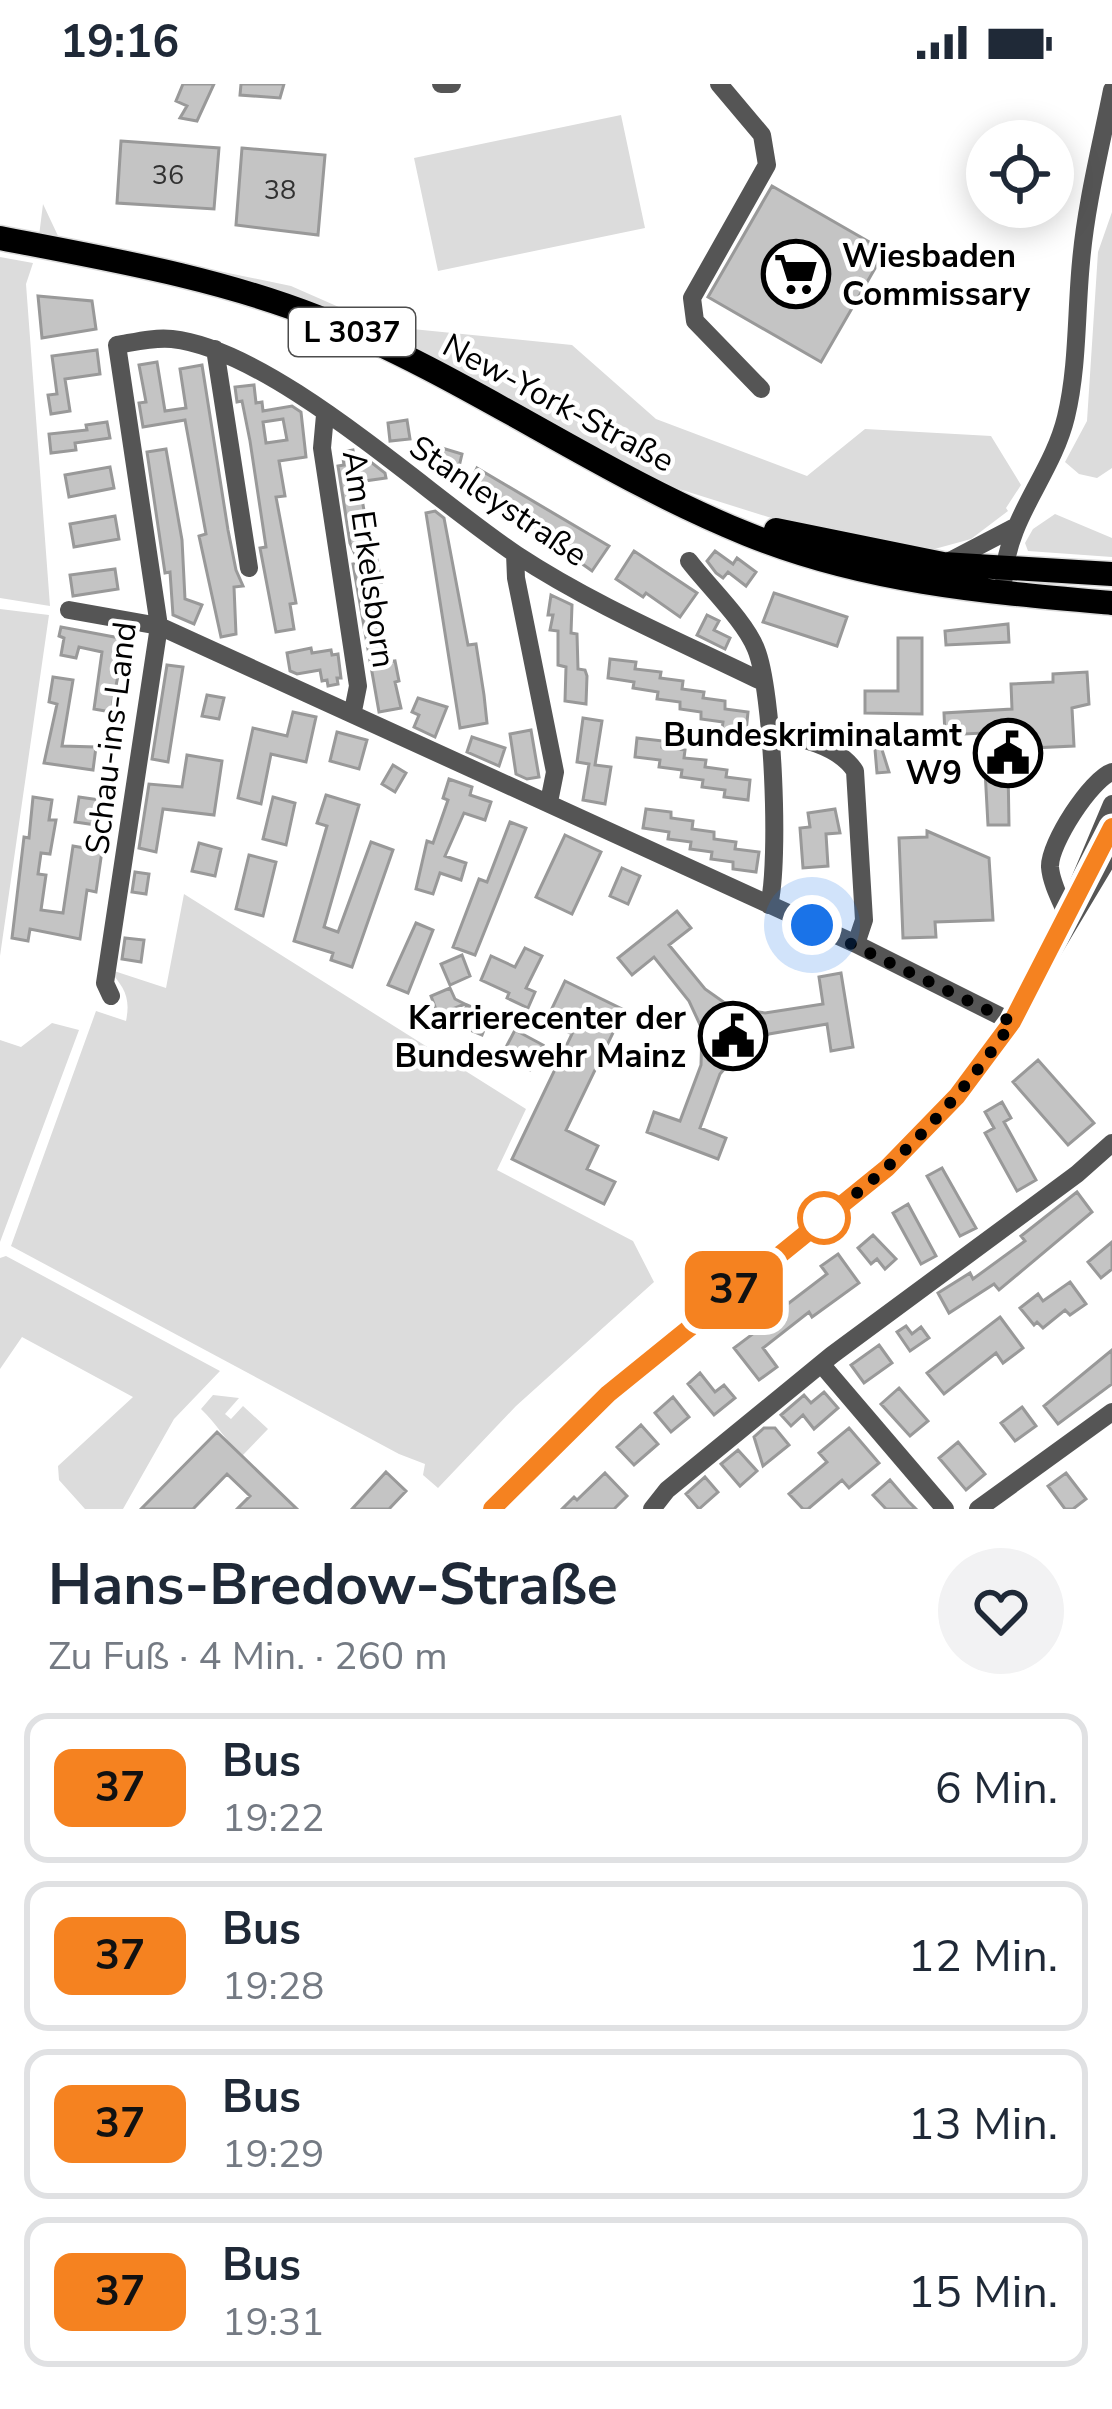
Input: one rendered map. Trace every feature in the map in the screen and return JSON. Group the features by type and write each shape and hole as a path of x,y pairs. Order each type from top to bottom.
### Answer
{"main road":[{"name":"New-York-Straße","path":"0,238 188,276 318,318 401,355 605,468 749,535 826,561 902,579 1004,582 1112,574"},
{"name":"New-York-Straße","path":"675,501 825,542 1112,603"}],"street":[{"path":"441,84 452,84"},
{"path":"719,84 762,135 767,165 692,298 695,321 761,388"},
{"path":"1004,582 1013,528 1048,468 1065,422 1081,256 1112,90"},
{"name":"Stanleystraße","path":"117,344 168,338 215,349 244,362 326,415 515,554 566,585 761,680"},
{"name":"Schau-ins-Land","path":"111,996 105,983 158,626 117,344"},
{"path":"215,349 249,568"},
{"name":"Am Erkelsborn","path":"326,415 322,448 358,686 353,711"},
{"path":"943,564 1013,528"},
{"path":"515,554 555,772 548,802"},
{"path":"688,561 752,639 760,662 770,734 769,905"},
{"path":"69,610 158,626 353,711 856,944 1012,1022"},
{"path":"770,734 801,739 842,756 855,771 863,920 856,944"},
{"path":"1066,913 1050,867 1053,850 1094,782 1112,772"},
{"path":"1066,913 1112,805"},
{"path":"1012,1022 1112,827"},
{"path":"492,1509 608,1394 887,1168 957,1096 1012,1022 1112,852"},
{"path":"655,1508 668,1490 822,1364 1112,1143"},
{"path":"822,1364 944,1509"},
{"path":"978,1509 1112,1412"}],"shaded area":[{"path":"621,115 645,228 438,271 414,158"},
{"path":"43,204 59,238 291,286 382,326 572,345 656,419 807,476 865,429 991,436 1021,485 1008,511 971,539 920,553 784,522 663,484 392,338 39,236"},
{"path":"1112,212 1112,468 1097,478 1079,474 1065,462 1087,421 1098,252"},
{"path":"0,257 33,263 26,284 50,606 0,598"},
{"path":"1055,514 1112,538 1112,557 1028,551 1025,543 1033,529"},
{"path":"0,609 49,615 0,956"},
{"path":"184,894 526,1109 497,1170 633,1241 654,1282 516,1406 438,1488 423,1475 425,1464 11,1246 96,1011 126,1021 125,993 108,969 166,988"},
{"path":"52,1023 79,1030 0,1242 0,1040 21,1047"},
{"path":"6,1256 220,1371 174,1419 123,1509 85,1509 59,1480 58,1466 133,1397 22,1337 0,1369 0,1258"},
{"path":"213,1395 239,1398 225,1414 231,1419 243,1406 268,1429 242,1456 201,1409"}],"building":[{"path":"183,84 214,84 197,121 180,118 187,106 176,101"},
{"path":"241,84 284,84 280,98 240,95"},
{"path":"121,141 219,148 214,209 117,203"},
{"path":"242,148 325,155 318,235 236,225"},
{"name":"Wiesbaden Commissary","path":"772,186 885,251 821,362 708,297"},
{"path":"38,296 92,301 96,329 42,338"},
{"path":"97,350 100,374 65,379 70,411 51,414 48,395 57,394 52,356"},
{"path":"157,362 165,411 186,408 180,369 202,365 228,530 243,586 234,587 236,634 221,637 199,536 206,534 185,420 143,427 139,403 146,402 139,365"},
{"path":"254,385 256,403 262,402 263,411 292,406 301,412 306,457 279,461 285,496 276,497 296,603 290,604 294,629 276,632 260,548 266,547 250,441 235,387","holes":["283,419 287,440 266,443 263,422"]},
{"path":"407,420 410,439 390,441 388,423"},
{"path":"107,422 110,438 75,443 76,450 51,453 49,434 87,430 86,425"},
{"path":"432,445 462,454 457,475 428,466"},
{"path":"166,449 182,540 185,599 202,605 194,624 173,615 170,572 165,573 147,452"},
{"path":"353,450 355,460 367,459 386,478 365,481 360,488 368,561 377,560 381,582 376,582 382,614 375,616 385,662 395,661 399,681 395,682 401,708 379,712 353,564 359,563 350,543 338,466 344,465 342,452"},
{"path":"110,467 114,488 69,497 65,475"},
{"path":"477,468 609,546 592,571 581,563 586,555 567,542 565,546 467,489"},
{"path":"435,511 444,518 468,645 476,644 484,695 487,723 460,728 426,513"},
{"path":"115,516 119,539 74,547 70,524"},
{"path":"634,551 697,593 680,617 616,579"},
{"path":"715,551 733,564 737,558 756,572 746,586 728,572 723,578 716,573 707,561"},
{"path":"115,569 118,589 73,596 70,575"},
{"path":"774,593 847,617 837,646 763,622"},
{"path":"551,595 572,605 571,633 577,634 578,669 587,676 586,704 565,701 566,667 558,665 558,631 550,630 553,615 548,615"},
{"path":"707,615 719,621 714,630 730,638 725,649 697,635"},
{"path":"1008,624 1009,642 946,645 945,631"},
{"path":"61,627 125,639 111,712 94,709 102,652 79,647 76,658 61,655"},
{"path":"898,638 922,638 922,714 865,713 865,691 898,691"},
{"path":"311,648 312,653 331,650 332,655 338,654 338,684 328,686 320,670 290,671 287,653"},
{"path":"610,659 636,662 635,669 661,672 660,678 683,681 682,689 725,701 725,709 748,712 746,732 722,729 723,722 701,719 701,712 680,709 680,702 657,699 658,692 608,678"},
{"path":"167,665 183,667 168,762 152,759"},
{"name":"Bundeskriminalamt W9","path":"1087,672 1089,704 1072,708 1074,746 1032,748 1032,759 1026,765 1008,767 1009,825 988,825 983,733 945,735 944,713 1012,709 1011,684 1053,682 1053,674"},
{"path":"53,677 73,680 62,746 96,747 93,770 44,763 57,704 49,702"},
{"path":"207,695 224,698 219,719 202,716"},
{"path":"418,698 447,707 435,737 414,727 419,715 412,712"},
{"path":"293,712 316,717 306,762 271,754 261,804 238,798 253,728 287,736"},
{"path":"583,718 602,721 595,765 611,767 605,804 583,800 589,764 577,762"},
{"path":"531,730 539,777 527,779 516,774 510,734"},
{"path":"337,732 367,740 359,769 330,761"},
{"path":"472,737 505,748 499,766 467,752"},
{"path":"878,737 889,772 877,773 874,738"},
{"path":"637,738 663,741 662,747 685,750 684,758 706,760 705,767 727,770 726,777 750,780 748,800 724,797 725,790 702,787 703,780 681,777 682,770 659,767 660,760 635,757"},
{"path":"187,755 222,761 214,815 163,809 156,852 139,848 149,784 182,787"},
{"path":"393,765 406,773 395,792 382,784"},
{"path":"449,779 472,787 470,795 491,802 485,820 464,813 445,856 466,863 461,880 440,873 433,894 416,889 427,841 433,843 448,800 443,798"},
{"path":"326,795 359,805 324,927 338,932 371,842 393,850 352,967 331,960 333,953 294,941 327,826 317,823"},
{"path":"33,797 52,800 49,820 56,820 50,854 41,853 38,874 46,875 41,910 63,913 73,846 102,851 96,892 87,890 80,939 30,929 28,941 12,938"},
{"path":"79,797 100,800 96,825 75,822"},
{"path":"273,797 295,803 286,845 263,839"},
{"path":"646,809 671,812 671,818 693,821 692,829 736,842 735,849 759,852 756,872 711,859 712,852 690,849 691,842 668,839 669,832 643,828"},
{"path":"835,809 840,833 826,834 828,866 803,868 800,828 810,827 808,813"},
{"path":"510,822 526,828 475,955 453,947 479,879 487,882"},
{"path":"927,831 989,858 993,920 935,922 936,937 903,938 899,838 927,837"},
{"path":"565,835 601,852 572,914 536,897"},
{"path":"199,843 221,849 215,876 192,871"},
{"path":"249,855 276,862 263,916 236,909"},
{"path":"622,868 640,876 628,904 610,896"},
{"path":"135,872 149,874 146,894 132,892"},
{"name":"Karrierecenter der Bundeswehr Mainz","path":"677,911 691,928 669,945 705,989 732,1008 765,1013 823,1004 819,977 841,973 853,1047 831,1051 827,1024 769,1034 741,1049 720,1074 700,1128 726,1138 718,1159 647,1132 654,1112 680,1121 701,1065 702,1029 689,1001 654,957 632,975 618,958"},
{"path":"416,923 433,930 408,993 388,985"},
{"path":"125,938 144,940 141,962 122,959"},
{"path":"525,948 542,956 526,988 535,992 528,1008 481,980 491,956 515,967"},
{"path":"462,955 470,976 450,985 441,964"},
{"path":"565,981 624,1010 566,1130 598,1146 587,1169 615,1182 604,1204 512,1159 572,1034 546,1021"},
{"path":"450,988 455,999 465,1004 438,1015 431,996"},
{"path":"467,1005 490,1015 482,1035 458,1025"},
{"path":"515,1030 543,1045 530,1070 502,1055"},
{"path":"1038,1060 1094,1123 1068,1145 1013,1082"},
{"path":"1002,1102 1011,1118 1004,1122 1036,1180 1017,1191 985,1133 994,1128 985,1112"},
{"path":"942,1168 976,1228 960,1236 927,1176"},
{"path":"1077,1192 1092,1212 999,1290 994,1284 949,1313 938,1293 970,1273 973,1279 1025,1241 1021,1236"},
{"path":"908,1204 936,1256 921,1264 893,1213"},
{"path":"873,1235 896,1259 885,1269 877,1259 871,1264 858,1248"},
{"path":"1112,1242 1112,1269 1101,1278 1088,1262"},
{"path":"838,1254 859,1283 812,1317 809,1312 763,1348 777,1367 759,1380 734,1348 766,1324 761,1318 827,1274 821,1266"},
{"path":"1070,1282 1086,1304 1070,1315 1065,1310 1043,1328 1037,1322 1034,1325 1020,1308 1038,1294 1043,1301"},
{"path":"1000,1317 1023,1348 1003,1363 996,1353 944,1394 927,1373"},
{"path":"906,1326 912,1334 921,1327 929,1338 910,1351 897,1332"},
{"path":"879,1345 892,1363 864,1383 851,1365"},
{"path":"1112,1350 1112,1384 1058,1424 1044,1406"},
{"path":"700,1373 715,1392 724,1385 735,1398 714,1415 688,1384"},
{"path":"899,1388 928,1421 910,1436 881,1404"},
{"path":"824,1392 838,1408 814,1429 803,1415 791,1426 781,1415 804,1395 811,1403"},
{"path":"673,1397 689,1417 671,1432 655,1413"},
{"path":"1022,1407 1036,1426 1015,1441 1001,1423"},
{"path":"641,1425 658,1444 634,1465 617,1447"},
{"path":"764,1428 775,1428 789,1445 763,1466 754,1437"},
{"path":"849,1428 879,1463 849,1488 842,1480 803,1509 789,1494 827,1462 819,1453"},
{"path":"217,1432 297,1509 237,1509 250,1496 227,1474 193,1509 141,1509"},
{"path":"958,1442 985,1474 966,1490 939,1458"},
{"path":"738,1450 757,1471 740,1486 721,1464"},
{"path":"386,1472 406,1491 389,1509 352,1509"},
{"path":"605,1473 627,1496 614,1509 562,1509 574,1497 577,1500"},
{"path":"1066,1473 1086,1499 1073,1509 1065,1509 1048,1486"},
{"path":"705,1477 718,1492 699,1509 686,1494"},
{"path":"890,1480 916,1509 886,1509 873,1495"}],"bus line":[{"name":"37","path":"492,1509 608,1394 887,1168 957,1096 1012,1022 1112,827"}],"place":[{"name":"Wiesbaden Commissary","path":"796,274"},
{"name":"Bundeskriminalamt W9","path":"1008,753"},
{"name":"Karrierecenter der Bundeswehr Mainz","path":"733,1036"}],"route":[{"path":"812,925 1012,1022 957,1096 911,1145 824,1218"}]}
